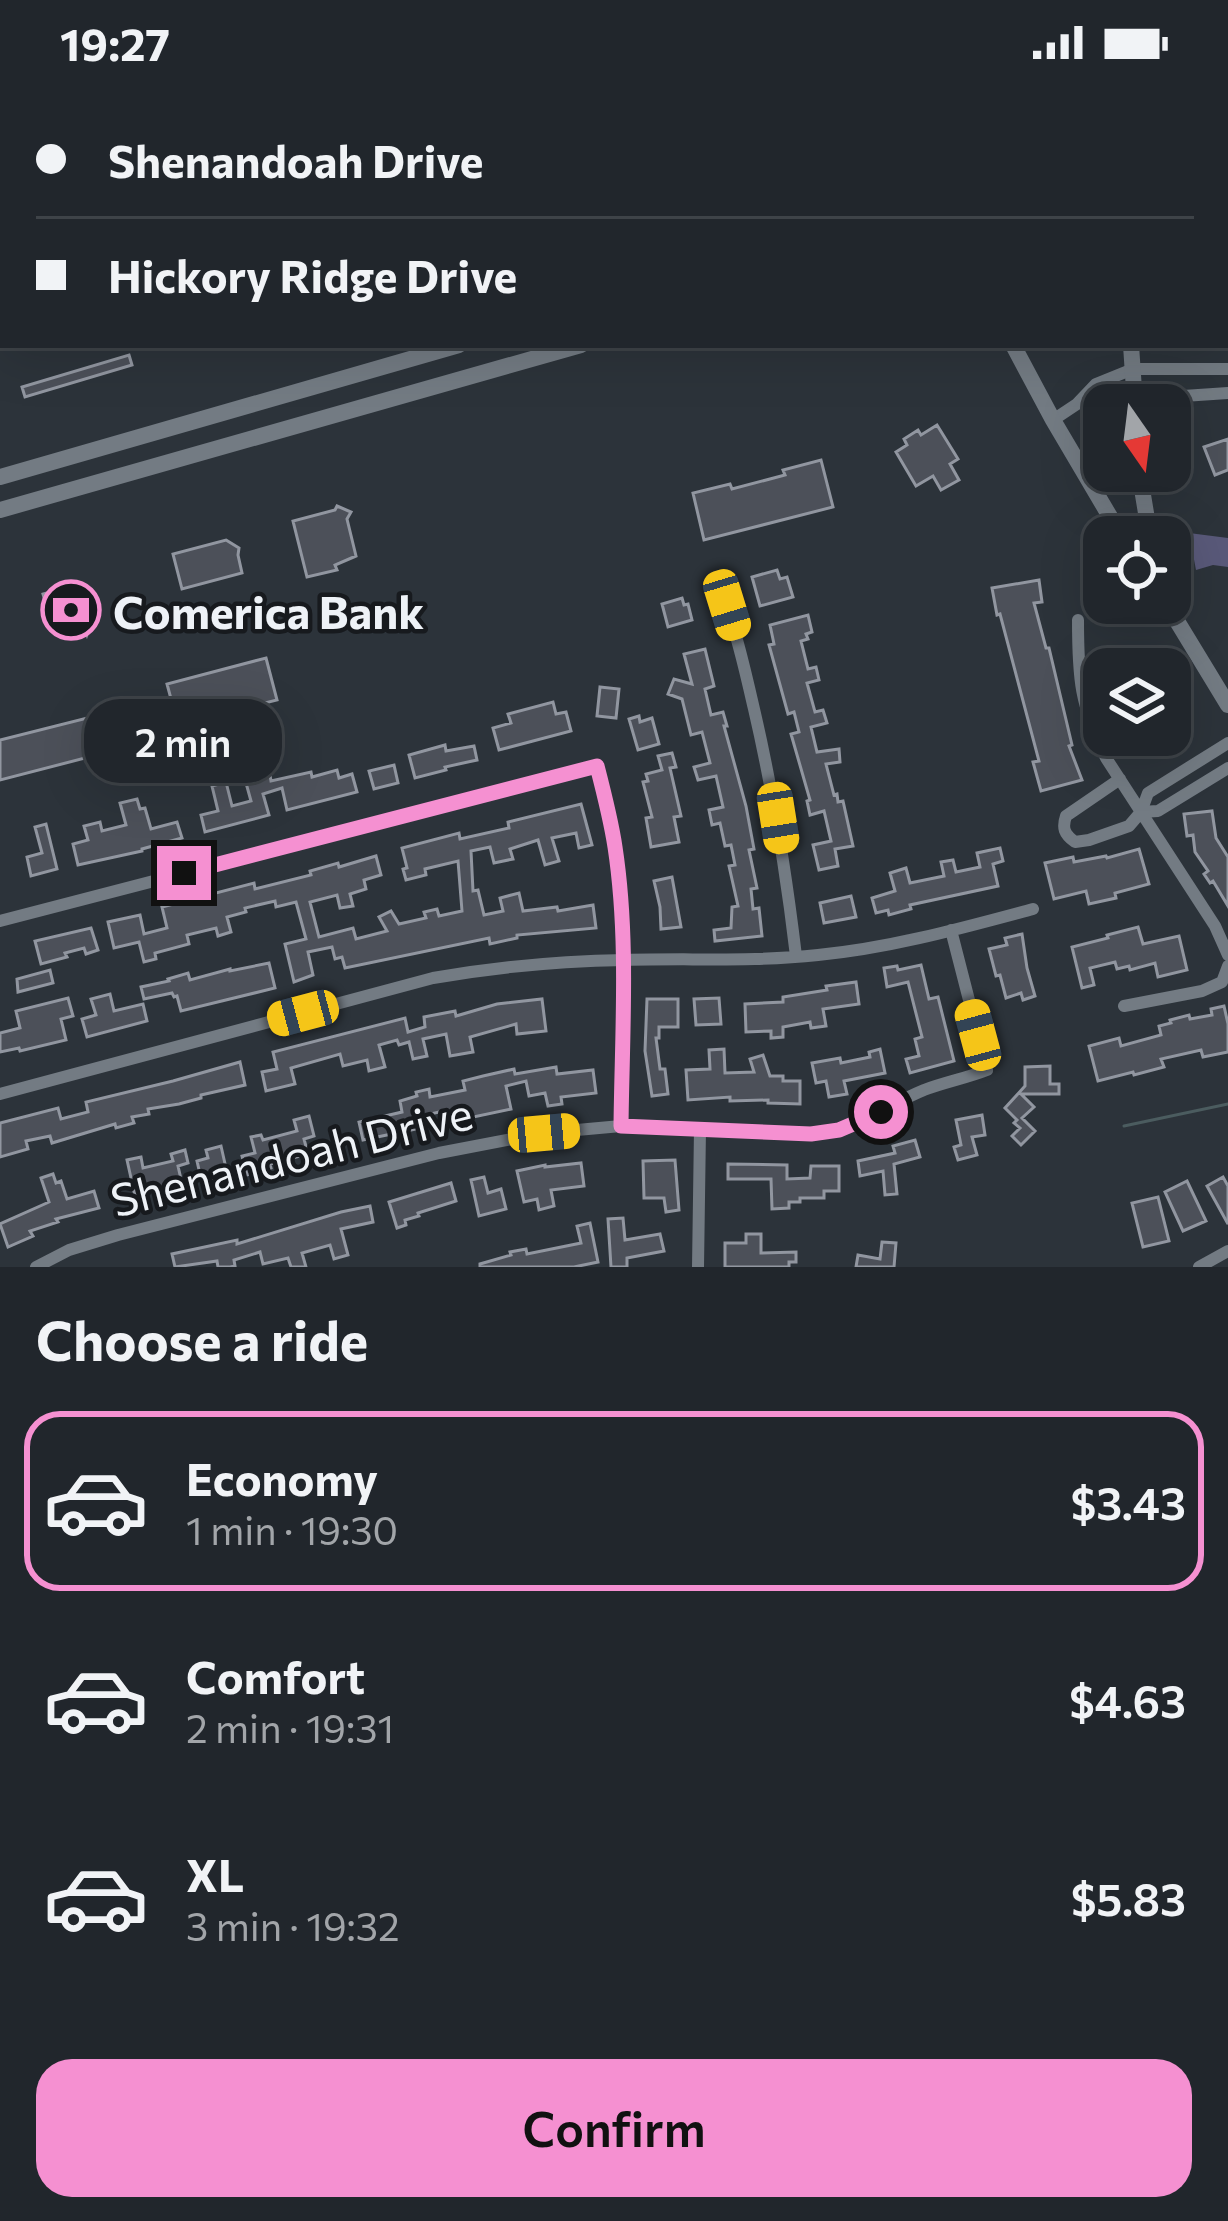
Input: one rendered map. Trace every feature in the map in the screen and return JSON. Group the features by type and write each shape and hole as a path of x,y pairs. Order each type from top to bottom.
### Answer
{"main road":[{"path":"0,477 449,348"},
{"path":"0,510 558,348"},
{"path":"1015,348 1110,516"},
{"path":"1132,348 1134,384"},
{"path":"253,437 258,420 275,398"},
{"path":"1179,624 1228,705"}],"street":[{"path":"1053,420 1096,384 1133,369 1228,368"},
{"path":"1191,397 1228,393"},
{"path":"1077,404 1083,404"},
{"path":"717,584 740,650 773,795 796,956"},
{"path":"1078,620 1078,667 1085,710 1106,758 1215,926 1228,955"},
{"path":"1120,779 1066,816 1067,836 1075,842 1089,840 1130,826 1148,793 1228,743"},
{"path":"0,921 597,766 615,847 624,960 621,1126"},
{"path":"1141,812 1158,811 1228,769"},
{"path":"0,1094 433,978 539,963 723,960 876,947 1033,909"},
{"name":"Shenandoah Drive","path":"36,1267 69,1250 118,1235 511,1138 621,1126 811,1134 839,1130 932,1087 987,1070 951,930"},
{"path":"1124,1006 1225,984 1228,966"},
{"path":"698,1267 700,1129"},
{"path":"1199,1267 1228,1251"}],"shaded area":[{"path":"1191,533 1228,538 1228,567 1196,570"}],"building":[{"path":"129,355 132,365 25,397 22,387"},
{"path":"937,425 958,459 950,464 959,480 941,490 933,476 916,486 896,452 907,445 904,439"},
{"path":"1228,439 1228,470 1215,475 1204,447"},
{"path":"821,460 833,507 704,540 693,493 730,484 732,489"},
{"path":"337,506 351,512 347,519 356,556 335,565 337,570 307,577 293,521"},
{"path":"226,540 239,548 242,573 182,589 173,554"},
{"path":"777,570 780,579 787,577 793,597 760,606 752,577"},
{"path":"1039,580 1042,602 1034,603 1049,648 1069,746 1082,780 1041,791 1033,762 1039,761 992,588"},
{"name":"Comerica Bank","path":"69,587 59,596 86,589 93,615 87,634 82,617 54,625 43,594"},
{"path":"682,598 692,620 668,627 662,604"},
{"path":"808,615 812,632 801,641 808,669 816,667 819,680 807,683 815,712 823,710 827,723 811,727 817,752 839,749 840,762 826,764 834,795 838,802 843,801 853,846 835,849 838,866 819,870 813,845 831,841 824,811 810,815 791,734 799,732 794,712 788,714 769,645 774,644 770,625"},
{"path":"705,649 714,686 705,689 711,715 723,712 746,806 757,888 751,889 753,909 759,908 762,936 715,941 714,930 731,928 732,907 738,906 729,866 735,865 720,823 712,825 709,810 723,807 716,776 698,780 694,767 710,763 702,732 691,735 682,699 668,694 674,679 692,684 684,654"},
{"path":"266,658 277,700 178,725 167,684"},
{"path":"600,687 619,689 616,718 597,716"},
{"path":"553,702 556,714 566,712 571,731 499,750 493,728 511,723 508,714"},
{"path":"107,713 116,750 0,780 0,740"},
{"path":"639,716 640,722 652,718 659,744 638,750 629,719"},
{"path":"445,745 446,751 474,746 477,760 415,778 409,755"},
{"path":"672,753 676,767 670,768 681,816 674,817 679,842 651,847 646,818 652,817 643,782 648,781 646,774 662,770 658,756"},
{"path":"394,765 398,783 374,789 369,771"},
{"path":"337,770 339,778 352,774 357,792 287,810 282,788 263,794 269,815 205,832 201,815 218,811 212,786 226,782 232,806 251,801 246,783 270,775 271,781"},
{"path":"137,799 151,829 177,822 182,838 78,865 73,844 88,840 84,826 100,822 102,831 126,825 120,803"},
{"path":"581,804 592,845 579,848 576,833 552,838 559,861 545,865 538,840 510,849 513,859 494,863 490,847 471,851 473,891 478,890 484,915 503,911 500,898 519,893 523,911 593,905 596,928 517,935 490,944 489,938 345,968 342,957 335,959 332,947 308,952 313,975 294,982 285,944 306,939 296,902 245,908 246,912 227,917 231,932 218,936 216,928 187,935 189,944 155,953 156,959 144,962 139,942 114,948 108,922 140,915 144,934 167,928 162,907 254,883 255,889 376,856 381,875 364,880 366,889 350,894 353,906 340,908 337,895 310,902 319,937 353,928 356,939 387,931 379,917 391,911 399,924 426,918 424,912 437,909 439,916 462,911 458,861 425,869 426,875 406,880 402,848 459,833 460,839 509,828 508,822"},
{"path":"1212,811 1216,838 1228,857 1228,906 1204,874 1208,871 1195,852 1193,835 1187,836 1184,814"},
{"path":"46,824 57,869 31,876 27,857 42,853 35,827"},
{"path":"1000,848 1003,861 993,864 998,886 910,905 911,909 889,915 888,910 876,913 872,898 895,891 890,873 906,868 910,883 944,876 941,862 953,860 956,872 980,867 977,853"},
{"path":"1139,849 1149,884 1089,904 1086,891 1054,899 1045,863 1073,857 1074,862 1107,858"},
{"path":"672,877 681,927 661,929 654,881"},
{"path":"851,896 856,917 824,923 820,903"},
{"path":"1138,927 1143,944 1179,936 1187,970 1158,977 1155,963 1130,970 1129,966 1117,969 1115,962 1090,968 1094,985 1082,988 1072,947"},
{"path":"91,928 98,950 86,954 84,948 41,964 35,941"},
{"path":"1022,934 1035,996 1023,1000 1021,993 1006,998 989,949 1007,945 1005,938"},
{"path":"269,963 275,988 181,1011 172,993 144,999 141,987 188,973 190,980"},
{"path":"921,965 929,999 938,997 954,1061 910,1073 906,1059 919,1056 915,1039 922,1037 908,982 887,987 884,968"},
{"path":"50,970 53,983 18,992 17,979"},
{"path":"856,982 859,1004 823,1009 826,1026 811,1028 810,1022 783,1027 783,1037 771,1038 771,1031 746,1032 745,1004 783,1002 783,997"},
{"path":"110,994 114,1011 143,1004 147,1021 87,1037 82,1019 96,1015 91,999"},
{"path":"68,998 73,1016 61,1019 66,1040 0,1052 0,1033 20,1028 16,1011"},
{"path":"719,998 721,1024 696,1025 694,999"},
{"path":"542,999 546,1031 517,1034 516,1024 470,1037 473,1052 450,1056 446,1034 423,1039 427,1056 413,1059 409,1042 399,1045 397,1040 379,1045 385,1067 369,1071 367,1060 343,1066 340,1054 291,1068 295,1084 266,1091 262,1072 277,1069 273,1052 405,1018 408,1032 425,1027 424,1017 455,1011 456,1016 497,1004"},
{"path":"647,999 678,999 678,1027 659,1027 656,1038 668,1094 652,1096 645,1051"},
{"path":"1224,1006 1228,1052 1203,1057 1201,1050 1161,1059 1164,1067 1098,1081 1089,1046 1119,1038 1121,1046 1161,1035 1159,1026 1170,1020 1212,1015 1211,1009"},
{"path":"724,1049 725,1073 754,1072 750,1059 763,1055 770,1076 800,1081 800,1104 730,1101 730,1097 688,1100 686,1070 710,1069 709,1050"},
{"path":"880,1049 885,1073 844,1081 847,1094 829,1097 826,1081 816,1083 812,1063 840,1058 841,1063 870,1057 869,1052"},
{"path":"240,1062 245,1085 148,1109 149,1114 132,1117 134,1123 116,1128 115,1124 52,1143 50,1136 26,1141 28,1149 0,1157 0,1123 58,1108 61,1119 88,1112 86,1102"},
{"path":"1050,1066 1050,1084 1059,1084 1059,1094 1021,1094 1034,1107 1022,1118 1035,1131 1021,1145 1012,1136 1020,1128 1014,1123 1017,1120 1005,1108 1025,1086 1025,1067"},
{"path":"556,1067 557,1074 593,1070 596,1093 561,1097 562,1104 548,1106 545,1093 529,1096 526,1081 506,1086 511,1109 445,1123 443,1111 422,1116 425,1127 363,1140 359,1122 402,1112 400,1101 417,1096 416,1092 429,1089 430,1097 465,1090 463,1081 483,1076"},
{"path":"982,1115 985,1135 972,1137 977,1155 958,1160 954,1147 961,1145 956,1120"},
{"path":"309,1116 314,1136 304,1139 308,1154 247,1175 242,1156 255,1153 251,1137 261,1135 263,1140 297,1131 294,1120"},
{"path":"915,1140 920,1157 894,1164 897,1194 885,1195 883,1171 860,1176 858,1161 895,1153 893,1146"},
{"path":"221,1146 228,1177 202,1183 197,1161 208,1158 206,1150"},
{"path":"185,1150 188,1163 178,1166 183,1188 135,1196 127,1160 141,1157 143,1168 173,1161 171,1154"},
{"path":"675,1160 679,1210 666,1212 664,1198 644,1198 643,1161"},
{"path":"581,1163 584,1186 551,1190 554,1206 539,1210 537,1199 524,1202 517,1171"},
{"path":"728,1164 787,1165 787,1179 810,1178 811,1166 839,1166 839,1191 824,1191 824,1198 800,1198 800,1202 789,1202 789,1208 772,1209 771,1179 728,1179"},
{"path":"53,1174 67,1199 94,1191 99,1208 56,1219 58,1222 30,1231 33,1236 8,1247 0,1224 49,1202 41,1178"},
{"path":"484,1177 488,1193 501,1189 506,1209 479,1216 471,1180"},
{"path":"1223,1177 1228,1186 1228,1224 1207,1186"},
{"path":"1187,1181 1206,1221 1183,1231 1165,1192"},
{"path":"451,1183 456,1201 418,1213 397,1228 389,1202"},
{"path":"1158,1197 1169,1241 1143,1247 1132,1203"},
{"path":"370,1206 373,1222 341,1229 348,1255 334,1259 330,1245 302,1253 306,1267 291,1267 288,1258 263,1264 260,1252 234,1260 235,1266 230,1267 218,1267 217,1261 175,1267 172,1254 237,1240 237,1244"},
{"path":"623,1218 625,1240 660,1234 664,1251 627,1258 627,1267 611,1267 608,1219"},
{"path":"590,1223 598,1262 574,1267 480,1267 510,1252 526,1249 527,1254 581,1243 577,1226"},
{"path":"746,1234 761,1234 761,1253 796,1252 796,1262 789,1262 789,1267 725,1267 725,1243 746,1243"},
{"path":"882,1242 896,1243 894,1267 856,1267 858,1255 880,1259"}],"waterway":[{"path":"1124,1126 1228,1104"}],"place":[{"name":"Comerica Bank","path":"71,610"}],"route":[{"path":"184,873 597,766 615,847 624,960 621,1126 811,1134 839,1130 881,1112"}]}
